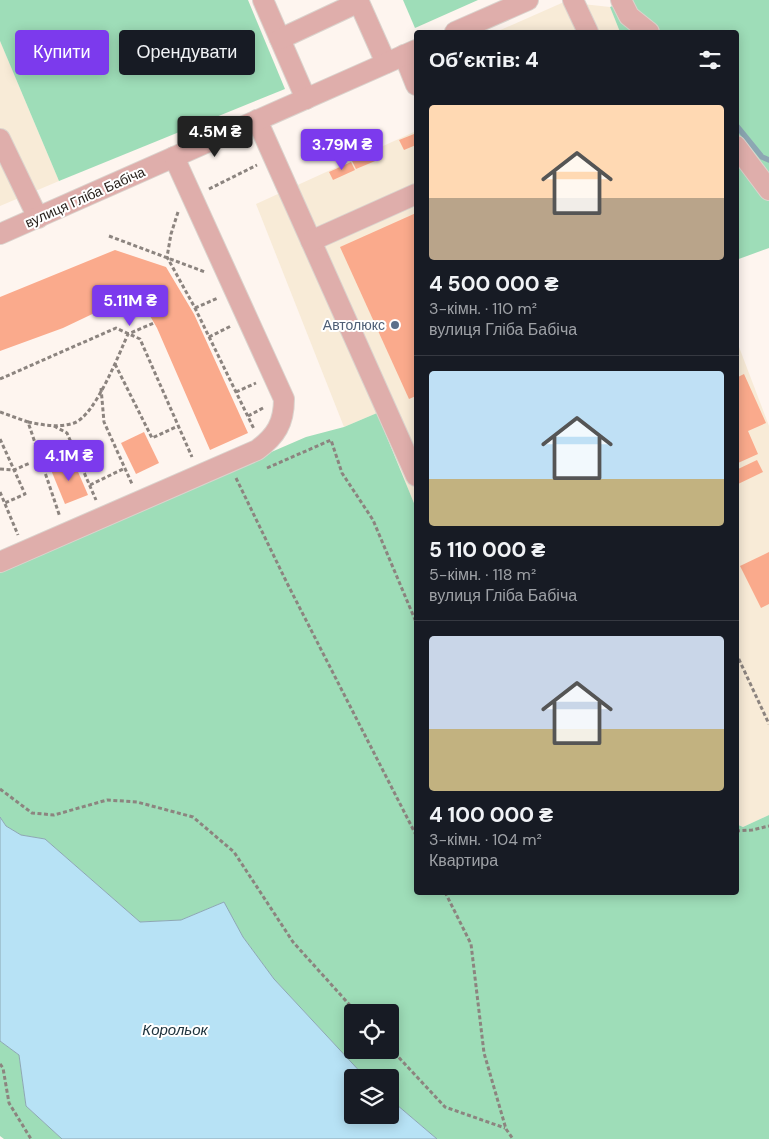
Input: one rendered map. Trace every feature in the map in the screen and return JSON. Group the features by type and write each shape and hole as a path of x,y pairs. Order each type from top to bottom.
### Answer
{"street":[{"path":"263,0 306,99"},
{"path":"460,30 528,0"},
{"path":"573,0 587,30"},
{"path":"621,0 629,16 647,30"},
{"path":"280,39 359,1 386,63"},
{"path":"410,52 414,74"},
{"name":"вулиця Гліба Бабіча","path":"0,234 410,52"},
{"path":"257,120 414,472"},
{"path":"2,148 38,218"},
{"path":"739,150 769,190"},
{"path":"0,562 257,450 272,440 279,428 284,414 284,399 174,157"},
{"path":"311,242 414,195"}],"path":[{"path":"204,192 274,157"},
{"path":"179,210 171,234 167,257 210,337 258,437"},
{"path":"109,236 211,274"},
{"path":"195,308 221,297"},
{"path":"0,412 28,422 54,426 76,423 91,410 128,334 154,323"},
{"path":"210,337 234,325"},
{"path":"0,379 116,328 140,339 195,464"},
{"path":"115,364 152,438 178,426"},
{"path":"236,392 260,382"},
{"path":"102,388 104,422 132,485 124,489"},
{"path":"248,416 270,404"},
{"path":"28,422 65,534"},
{"path":"54,426 67,433 96,500 106,497"},
{"path":"0,439 25,494 5,503"},
{"path":"263,470 331,440 342,473 373,520 414,617"},
{"path":"229,462 287,583 414,831"},
{"path":"0,469 14,470 30,463"},
{"path":"90,485 125,468"},
{"path":"238,481 246,477"},
{"path":"0,492 20,539"},
{"path":"739,659 769,724"},
{"path":"0,790 32,813 54,816 107,800 137,802 193,817 234,852 293,942 349,1004"},
{"path":"739,831 769,826"},
{"path":"446,895 471,944 484,1053 506,1129 513,1139"},
{"path":"399,1058 445,1107 506,1129"},
{"path":"0,1064 9,1103 31,1139"}],"shaded area":[{"path":"564,2 610,7 619,30 501,30"},
{"path":"0,41 59,181 0,206"},
{"path":"414,132 414,503 377,413 344,427 256,204"},
{"path":"739,347 769,426 769,815 743,827 739,825"}],"green space":[{"path":"0,0 248,0 285,89 59,181 0,41"},
{"path":"403,0 478,0 415,28"},
{"path":"627,0 769,0 769,248 739,259 739,30 619,30 610,7"},
{"path":"377,413 414,503 414,895 739,895 739,825 743,827 769,815 769,1139 437,1139 399,1107 399,1069 358,1069 348,1059 399,1059 399,1004 344,1004 344,1054 274,979 243,937 224,902 181,920 140,922 45,839 21,835 6,826 0,817 0,570 306,437 344,427"},
{"path":"0,1041 19,1055 26,1106 62,1139 4,1139 0,1136"}],"water":[{"name":"Корольок","path":"0,817 6,826 21,835 45,839 140,922 181,920 224,902 243,937 274,979 344,1054 344,1059 348,1059 358,1069 344,1069 344,1124 399,1124 399,1107 437,1139 62,1139 26,1106 19,1055 0,1041"}],"building":[{"path":"414,134 414,146 404,150 399,140"},
{"path":"376,151 380,159 356,169 352,161"},
{"path":"351,162 355,170 333,180 329,172"},
{"path":"414,214 414,397 409,399 340,247"},
{"path":"115,250 166,267 194,314 248,433 210,450 157,328 145,307 126,298 63,328 0,351 0,297"},
{"path":"744,374 766,423 748,431 758,454 739,463 739,376"},
{"path":"144,432 159,463 136,474 121,443"},
{"path":"73,460 88,495 65,504 51,470"},
{"path":"757,460 763,472 739,484 739,469"},
{"path":"769,552 769,604 761,608 740,566"}],"waterway":[{"path":"739,129 762,157 769,160"}],"place":[{"name":"Автолюкс","path":"395,325"}]}
